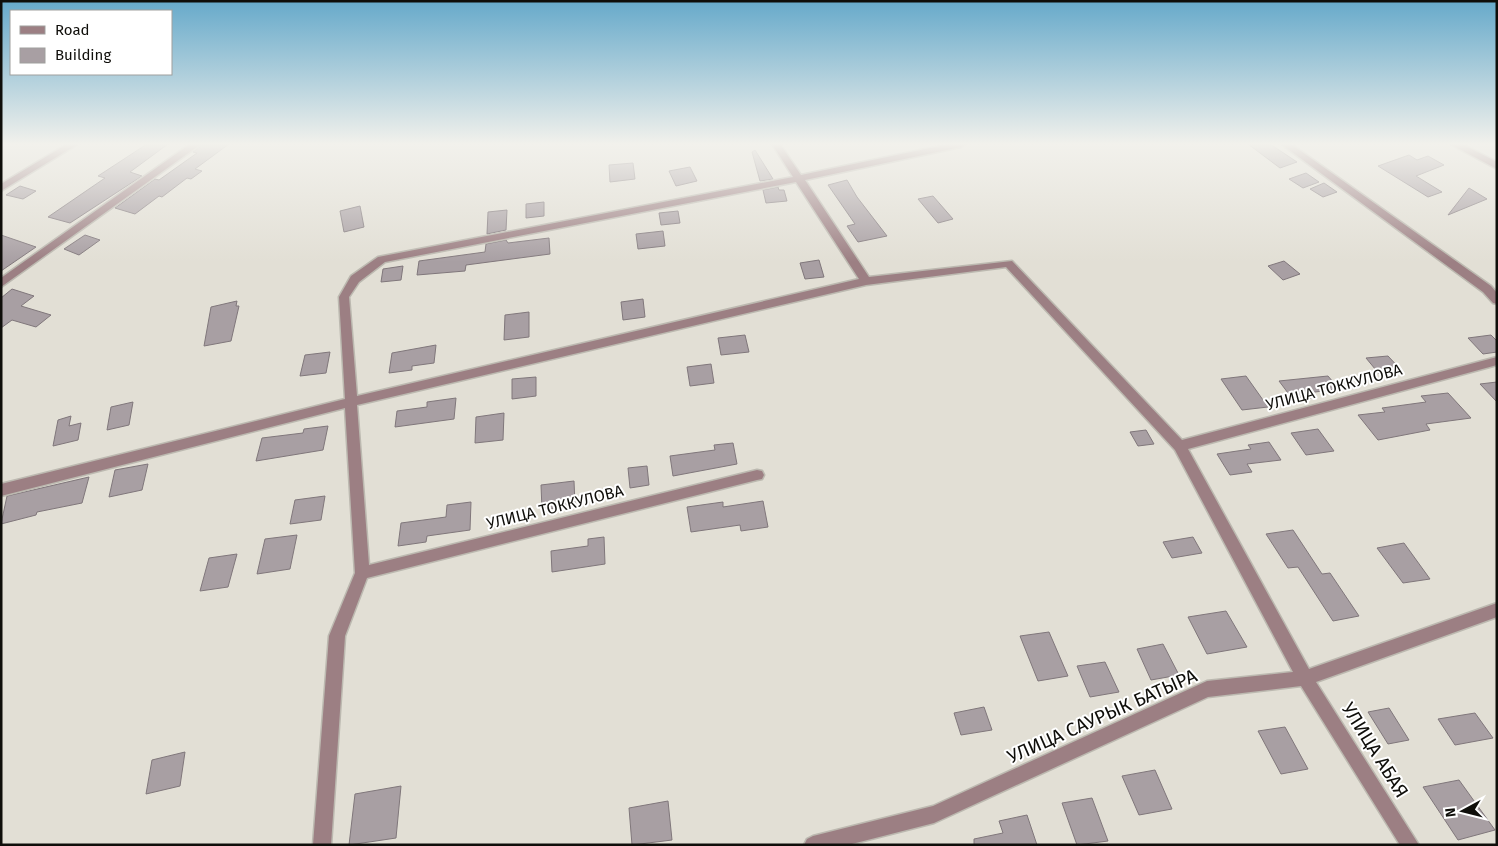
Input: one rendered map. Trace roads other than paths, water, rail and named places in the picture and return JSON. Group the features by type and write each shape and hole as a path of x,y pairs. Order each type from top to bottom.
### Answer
{"street":[{"path":"4,278 139,183"},
{"path":"322,845 337,636 362,573 344,298 355,279 382,259 770,183"},
{"path":"1,490 350,402 866,281 802,183"},
{"path":"1343,183 1492,286 1497,300"},
{"name":"УЛИЦА АБАЯ","path":"866,281 1008,263 1180,446 1305,678 1410,845"},
{"name":"УЛИЦА ТОККУЛОВА","path":"1180,446 1497,361"},
{"name":"УЛИЦА ТОККУЛОВА","path":"362,573 757,475"},
{"name":"УЛИЦА САУРЫК БАТЫРА","path":"813,845 934,814 1207,689 1305,678 1497,610"}]}
